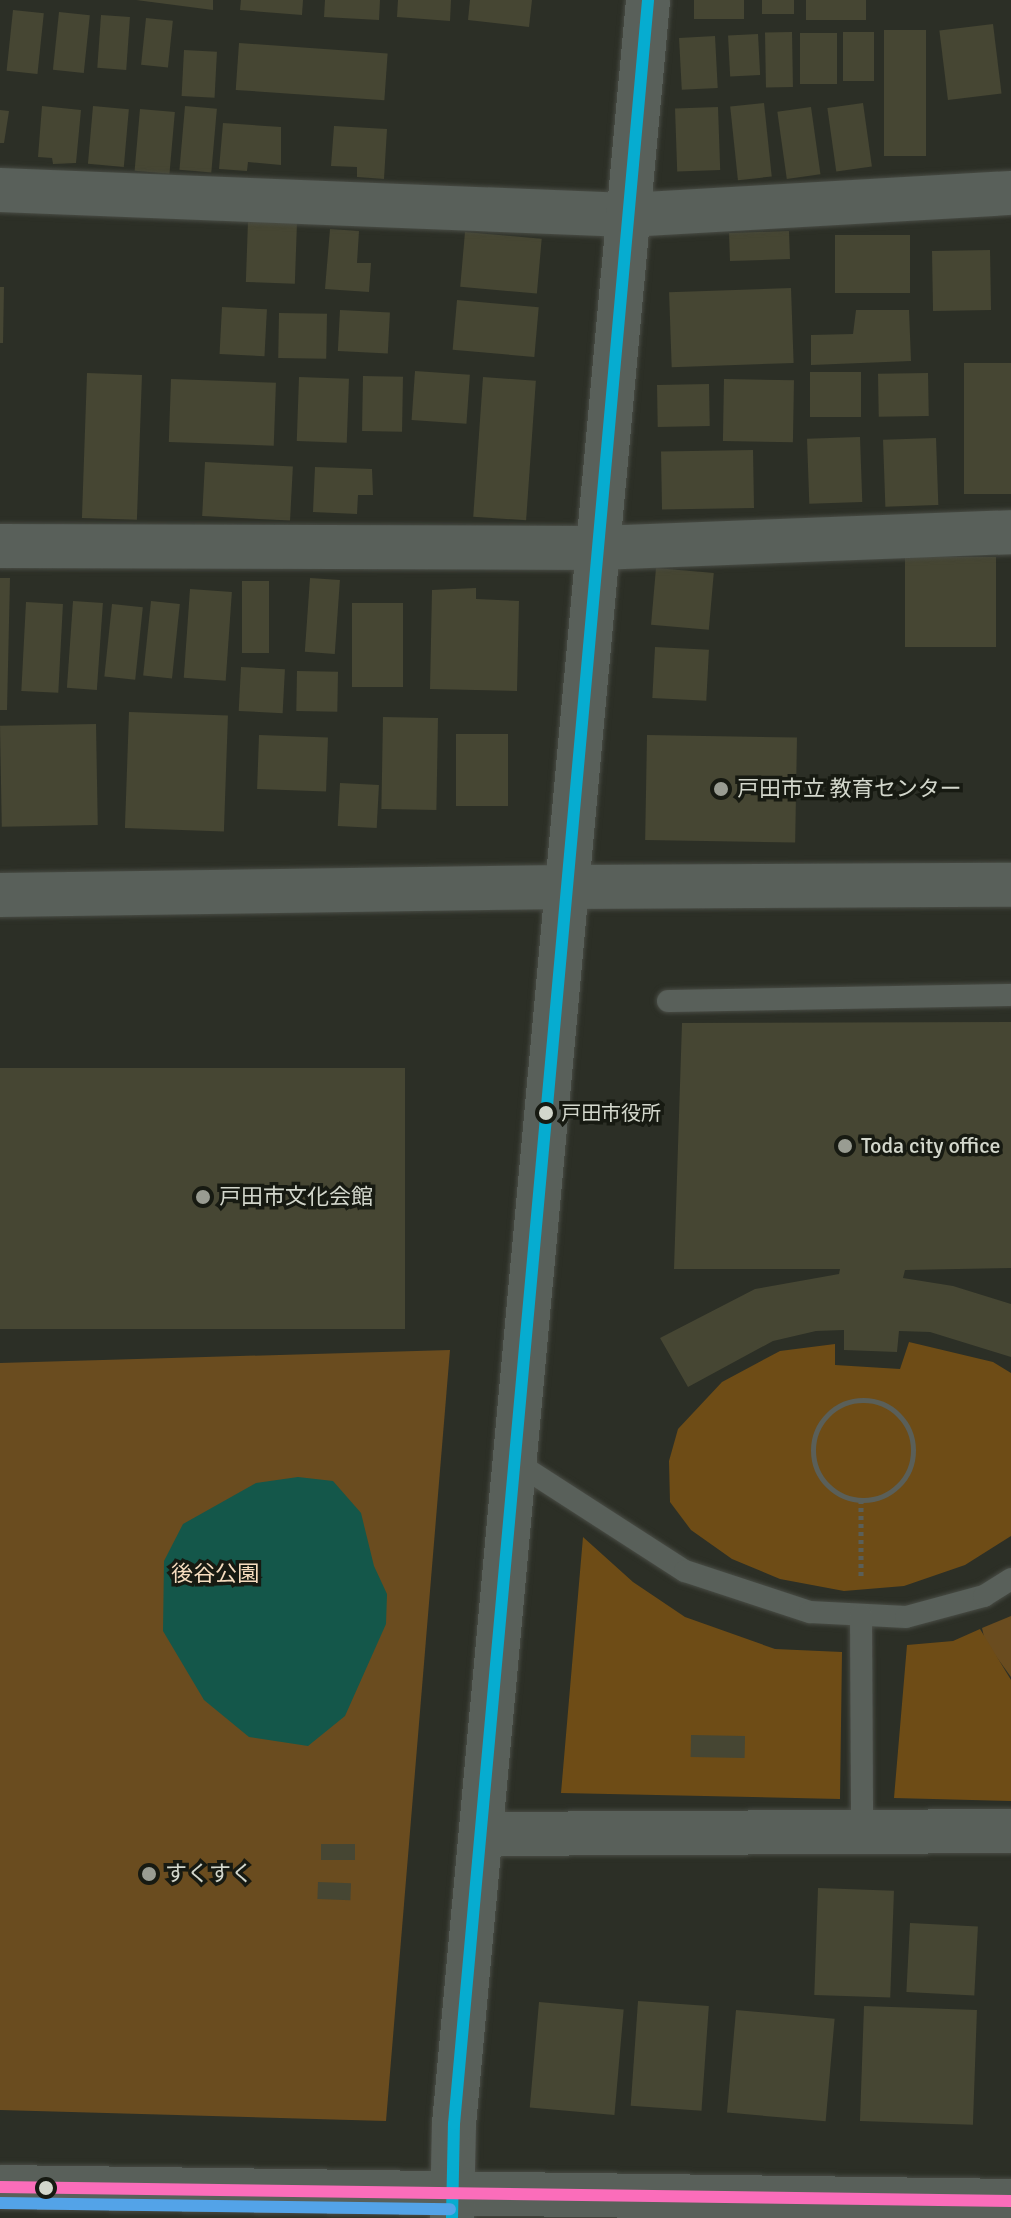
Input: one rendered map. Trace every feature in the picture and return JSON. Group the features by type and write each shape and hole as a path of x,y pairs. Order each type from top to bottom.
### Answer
{"street":[{"path":"451,2206 565,887 648,0"},
{"path":"0,190 628,215 1011,193"},
{"path":"0,546 598,548 1011,532"},
{"path":"0,895 565,887 1011,885"},
{"path":"481,1834 1011,1831"},
{"path":"0,2187 451,2206 1011,2201"}],"lane":[{"path":"668,1001 1011,995"},
{"path":"514,1461 685,1571 810,1612 906,1617 984,1596 1011,1579"},
{"path":"861,1615 862,1832"}],"path":[{"path":"865,1400 885,1404 901,1416 914,1453 897,1487 861,1500 826,1484 813,1448 829,1413 846,1402 865,1400"},
{"path":"861,1500 861,1615"}],"green space":[{"name":"後谷公園","path":"450,1350 386,2121 0,2110 0,1363"},
{"path":"1011,1616 1011,1677 985,1641 982,1628"}],"shaded area":[{"path":"909,1342 993,1362 1011,1373 1011,1536 965,1565 904,1586 844,1591 780,1579 732,1559 691,1530 670,1502 669,1461 678,1429 722,1382 780,1351 835,1344 835,1365 900,1369"},
{"path":"583,1537 633,1582 685,1617 775,1649 842,1652 840,1799 561,1793"},
{"path":"980,1629 1011,1680 1011,1801 894,1798 907,1645 953,1641"}],"water":[{"path":"298,1477 333,1481 361,1513 374,1566 387,1594 386,1624 345,1716 308,1746 249,1737 204,1700 163,1631 164,1561 183,1524 256,1483"}],"building":[{"path":"136,0 213,0 213,10"},
{"path":"241,0 303,0 302,15 240,10"},
{"path":"325,0 380,0 379,20 324,17"},
{"path":"398,0 451,0 450,21 397,17"},
{"path":"470,0 532,0 529,27 468,20"},
{"path":"694,0 744,0 744,19 694,19"},
{"path":"762,0 794,0 794,14 762,14"},
{"path":"806,0 866,0 866,20 806,20"},
{"path":"13,10 44,13 37,74 7,71"},
{"path":"59,12 90,15 84,73 53,70"},
{"path":"101,15 130,17 126,70 97,68"},
{"path":"146,18 173,21 168,68 141,65"},
{"path":"993,24 1002,93 948,100 939,31"},
{"path":"884,30 926,30 926,156 884,156"},
{"path":"765,32 792,32 793,87 766,87"},
{"path":"843,32 874,32 874,81 843,81"},
{"path":"800,33 837,33 837,84 800,84"},
{"path":"758,34 760,75 730,77 728,36"},
{"path":"715,36 718,88 682,90 679,38"},
{"path":"239,43 388,53 384,100 236,90"},
{"path":"184,50 217,52 215,98 182,96"},
{"path":"764,103 772,177 738,180 730,107"},
{"path":"863,103 872,166 836,171 827,108"},
{"path":"42,106 81,110 76,163 53,164 52,158 38,157"},
{"path":"93,106 129,109 124,167 88,164"},
{"path":"185,106 217,109 211,173 179,170"},
{"path":"718,107 720,170 677,171 675,109"},
{"path":"811,107 820,174 787,179 777,112"},
{"path":"140,109 175,112 169,174 135,171"},
{"path":"0,110 9,111 4,143 0,143"},
{"path":"223,123 281,127 281,165 248,162 247,171 219,169"},
{"path":"334,126 387,129 384,179 357,177 357,167 331,166"},
{"path":"248,221 297,223 295,284 246,282"},
{"path":"330,229 359,231 357,263 371,263 369,292 325,289"},
{"path":"789,231 790,259 730,261 729,233"},
{"path":"465,232 542,239 537,294 460,287"},
{"path":"835,235 910,235 910,293 835,293"},
{"path":"990,250 991,310 933,311 932,251"},
{"path":"0,287 4,287 3,343 0,343"},
{"path":"791,288 794,363 672,367 669,292"},
{"path":"457,300 539,307 534,357 453,350"},
{"path":"222,307 267,309 264,356 220,354"},
{"path":"340,310 390,313 388,354 338,351"},
{"path":"856,310 909,310 911,361 811,365 811,335 853,334"},
{"path":"279,313 327,314 326,359 278,358"},
{"path":"964,363 1011,363 1011,494 964,494"},
{"path":"415,371 470,375 466,424 412,420"},
{"path":"810,372 861,372 861,417 810,417"},
{"path":"87,373 142,375 137,520 82,518"},
{"path":"928,373 929,416 879,417 878,374"},
{"path":"363,376 403,377 402,432 362,431"},
{"path":"299,377 349,379 347,443 297,441"},
{"path":"483,377 536,381 526,520 473,517"},
{"path":"171,379 276,383 274,446 169,442"},
{"path":"724,379 794,380 793,442 723,441"},
{"path":"709,384 710,426 658,427 657,385"},
{"path":"860,437 862,502 809,504 807,439"},
{"path":"936,438 938,505 885,507 883,440"},
{"path":"753,450 754,508 662,510 661,452"},
{"path":"205,462 293,467 290,521 202,516"},
{"path":"315,467 372,469 373,495 358,495 357,514 313,512"},
{"path":"905,557 996,557 996,647 905,647"},
{"path":"656,568 714,573 709,630 651,625"},
{"path":"0,578 10,578 7,710 0,710"},
{"path":"310,578 340,580 335,654 305,652"},
{"path":"242,581 269,581 269,653 242,653"},
{"path":"476,588 476,599 519,601 517,691 430,689 432,590"},
{"path":"190,589 232,592 226,681 184,678"},
{"path":"73,601 103,603 97,690 67,688"},
{"path":"151,601 180,604 172,679 143,676"},
{"path":"26,602 63,604 58,693 21,691"},
{"path":"352,603 403,603 403,687 352,687"},
{"path":"112,604 143,607 135,680 104,677"},
{"path":"655,647 709,650 706,701 652,698"},
{"path":"241,667 285,669 283,713 239,711"},
{"path":"297,671 338,672 337,712 296,711"},
{"path":"129,712 228,715 224,831 125,828"},
{"path":"383,717 438,718 436,810 381,809"},
{"path":"96,724 98,825 2,827 0,726"},
{"path":"456,734 508,734 508,806 456,806"},
{"path":"259,735 328,737 326,791 257,789"},
{"name":"戸田市立 教育センター","path":"647,735 797,738 795,843 645,840"},
{"path":"340,783 379,785 377,828 338,826"},
{"name":"Toda city office","path":"1011,1022 1011,1268 905,1270 903,1278 953,1286 1011,1304 1011,1357 930,1332 899,1331 897,1352 844,1350 844,1330 816,1331 773,1341 688,1387 660,1338 755,1289 839,1274 840,1269 674,1269 682,1023"},
{"name":"戸田市文化会館","path":"0,1068 405,1068 405,1329 0,1329"},
{"path":"691,1735 745,1736 745,1758 691,1757"},
{"path":"321,1844 355,1844 355,1860 321,1860"},
{"path":"318,1882 351,1883 350,1900 317,1899"},
{"path":"818,1888 894,1891 890,1998 814,1995"},
{"path":"910,1923 978,1927 974,1995 906,1992"},
{"path":"638,2001 709,2006 702,2111 631,2106"},
{"path":"539,2002 624,2009 614,2115 530,2108"},
{"path":"864,2006 977,2010 973,2125 860,2121"},
{"path":"736,2010 835,2019 826,2121 727,2113"}],"transit line":[{"path":"452,2218 454,2124 648,0"},
{"path":"0,2187 1011,2201"},
{"path":"0,2203 450,2209"}],"place":[{"name":"戸田市立 教育センター","path":"721,789"},
{"name":"戸田市役所","path":"546,1113"},
{"name":"Toda city office","path":"845,1146"},
{"name":"戸田市文化会館","path":"203,1197"},
{"name":"すくすく","path":"149,1874"}]}
